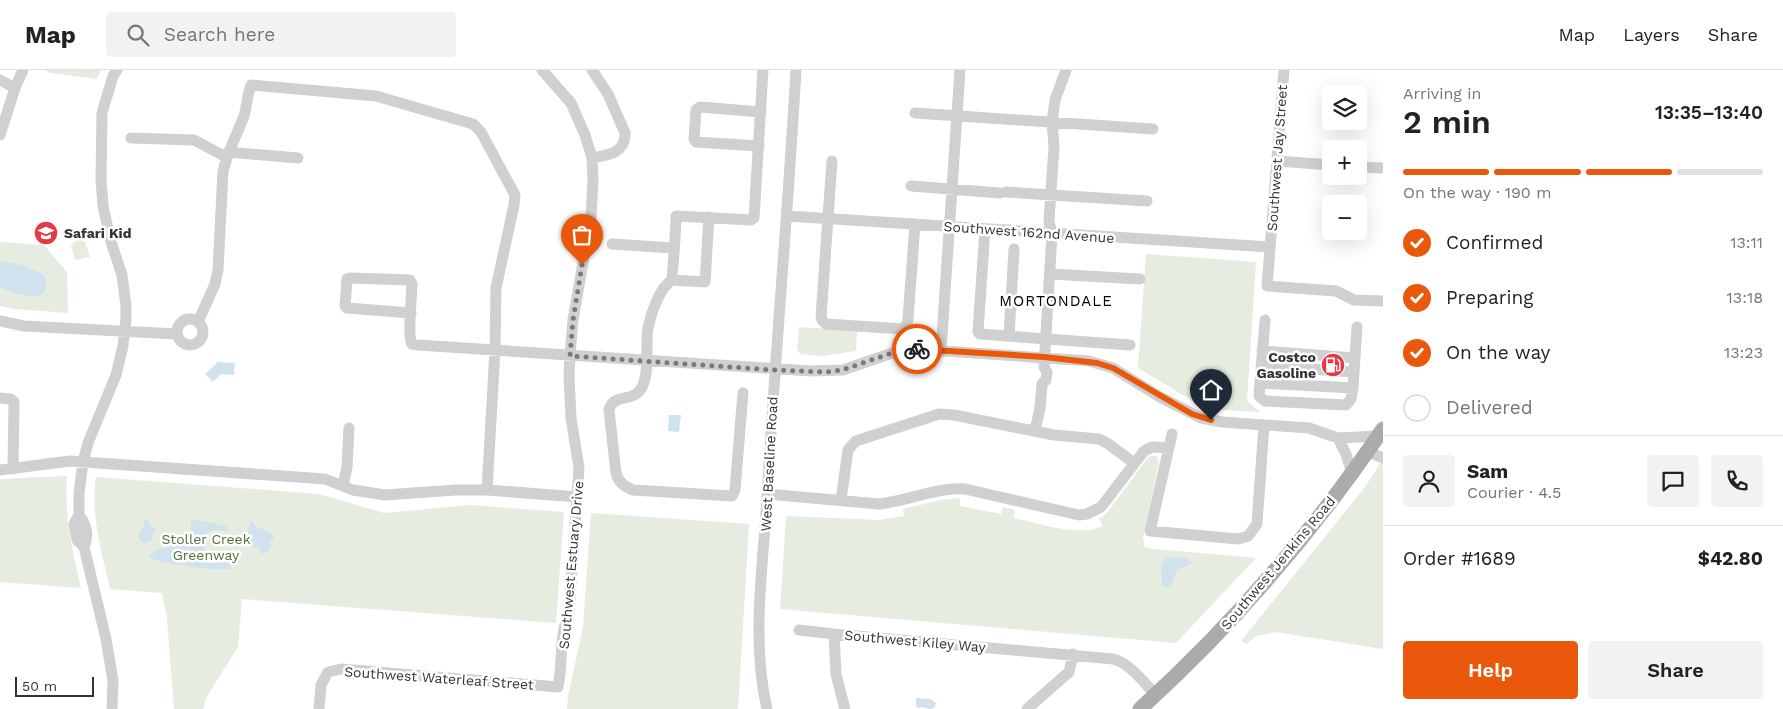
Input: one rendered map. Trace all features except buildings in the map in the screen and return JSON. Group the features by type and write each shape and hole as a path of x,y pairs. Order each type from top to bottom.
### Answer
{"main road":[{"name":"Southwest Jenkins Road","path":"1140,709 1214,639 1259,590 1352,474 1380,432"}],"street":[{"path":"0,135 15,88 23,70"},
{"path":"112,709 113,681 106,639 84,547 88,539 85,522 79,516 79,493 83,462 88,443 116,376 125,331 126,306 122,275 111,242 103,206 101,179 102,113 113,76 117,70"},
{"name":"Southwest Estuary Drive","path":"542,70 571,102 585,135 592,158 593,180 592,217 574,311 570,356 571,418 579,468 578,497 569,613 565,622 558,688"},
{"path":"592,70 608,94 626,133 624,146 615,153 592,158"},
{"path":"743,393 732,496 629,488 617,477 609,410 616,400 633,396 640,391 644,381 648,328 653,308 662,290 671,280 676,216 753,220 764,70"},
{"name":"West Baseline Road","path":"767,709 761,680 759,648 760,611 774,370 788,216 796,70"},
{"path":"941,351 960,70"},
{"path":"1035,430 1040,408 1042,384 1046,380 1047,372 1044,362 1052,234 1049,221 1054,146 1052,122 1055,100 1066,70"},
{"name":"Southwest Jay Street","path":"1284,70 1267,286 1336,291 1354,300 1383,301"},
{"path":"0,80 15,88"},
{"path":"198,322 215,284 218,270 223,172 227,155 244,114 251,85 376,96 473,124 481,132 514,195 514,205 496,288 495,350 487,490"},
{"path":"759,146 696,142 694,139 696,110 700,107 761,112"},
{"path":"915,113 1153,129"},
{"path":"131,138 194,140 227,155 298,158"},
{"path":"832,161 821,317 826,324 905,327 908,319 915,224"},
{"path":"1277,161 1322,164"},
{"path":"1367,167 1383,168"},
{"path":"911,186 1147,201"},
{"name":"Southwest 162nd Avenue","path":"788,216 1270,247"},
{"path":"671,280 705,282 710,217"},
{"path":"985,230 977,329 980,334 1130,345"},
{"path":"612,244 674,248"},
{"path":"1009,336 1014,248"},
{"path":"1050,274 1140,279"},
{"path":"411,313 347,308 347,279 410,280 412,284 411,313 409,340 412,344 774,370 827,372 842,370 895,352 916,349 1044,362 1089,362 1113,368 1160,397 1201,418 1222,422 1309,428 1338,438 1380,432"},
{"path":"191,319 198,322 202,328 203,336 199,342 185,345 179,341 176,334 178,326 184,320 191,319"},
{"path":"1265,320 1259,396 1265,401 1346,405 1351,398 1353,388 1357,327"},
{"path":"0,321 24,326 176,334"},
{"path":"1262,351 1355,358"},
{"path":"1261,366 1354,372"},
{"path":"1260,383 1353,388"},
{"path":"0,398 11,399 14,402 13,469"},
{"path":"841,500 848,450 856,441 939,414 1062,436 1099,439 1134,463"},
{"path":"1172,434 1150,531 1238,539 1248,536 1257,524 1264,425"},
{"path":"343,486 347,467 348,428"},
{"path":"1338,438 1346,454 1352,474"},
{"path":"767,494 879,504 955,489 965,489 1079,514 1087,514 1101,507 1144,450 1157,446 1168,448"},
{"path":"1368,452 1383,458"},
{"path":"0,470 54,462 83,462 325,480 353,490 386,494 487,490 578,497"},
{"path":"799,630 834,634"},
{"name":"Southwest Kiley Way","path":"845,709 836,674 834,634 1073,654 1120,660 1156,695"},
{"path":"1027,709 1069,672 1073,654"},
{"name":"Southwest Waterleaf Street","path":"319,709 321,685 328,672 341,669 558,688"}],"green space":[{"path":"45,70 101,70 97,79 50,73"},
{"path":"75,241 85,242 90,257 75,260 71,246"},
{"path":"0,242 44,245 67,272 68,313 14,309 0,306"},
{"path":"1146,254 1256,262 1247,401 1260,412 1223,410 1198,404 1138,368"},
{"path":"799,327 857,331 856,351 823,356 800,354 797,349"},
{"path":"1151,456 1156,456 1159,461 1143,538 1145,548 1256,558 1176,643 780,609 786,516 879,520 904,516 903,509 941,500 960,498 960,506 1001,514 1003,507 1015,510 1014,518 1047,526 1082,531 1103,526 1099,519 1107,513 1146,460"},
{"path":"1383,459 1383,649 1276,632 1256,636 1247,644 1241,641 1365,487"},
{"path":"67,476 68,519 81,588 0,582 0,479"},
{"name":"Stoller Creek Greenway","path":"96,477 319,494 384,513 471,505 564,512 556,623 242,599 238,647 206,698 203,709 174,709 167,619 162,593 110,589 100,547 96,519"},
{"path":"591,513 749,524 738,709 567,709 583,627"}],"water":[{"path":"0,261 22,265 44,275 46,285 44,292 32,296 15,293 0,287"},
{"path":"218,362 235,363 234,375 221,374 213,382 205,374"},
{"path":"669,415 681,415 679,432 668,431"},
{"path":"145,519 157,531 154,532 151,541 145,543 140,541 138,536 144,526"},
{"path":"191,519 226,526 228,532 214,530 206,534 204,557 209,563 228,562 232,568 216,569 189,566 163,562 148,556 158,549 179,545 191,534"},
{"path":"250,522 253,522 258,528 268,531 273,536 274,539 269,542 272,546 269,551 263,554 258,546 251,547 244,539 248,533"},
{"path":"1168,557 1188,558 1192,563 1177,570 1171,586 1166,587 1162,585 1161,569 1163,562"},
{"path":"916,698 931,699 936,703 934,708 919,708 916,706"}],"way so far":[{"path":"582,265 573,320 570,356 827,372 842,370 895,352 917,349"}],"place":[{"name":"Safari Kid","path":"46,233"},
{"name":"Costco Gasoline","path":"1333,365"}],"district":[{"name":"MORTONDALE","path":"1056,301"}],"route":[{"path":"917,349 1080,360 1106,365 1192,414 1211,420"}]}
